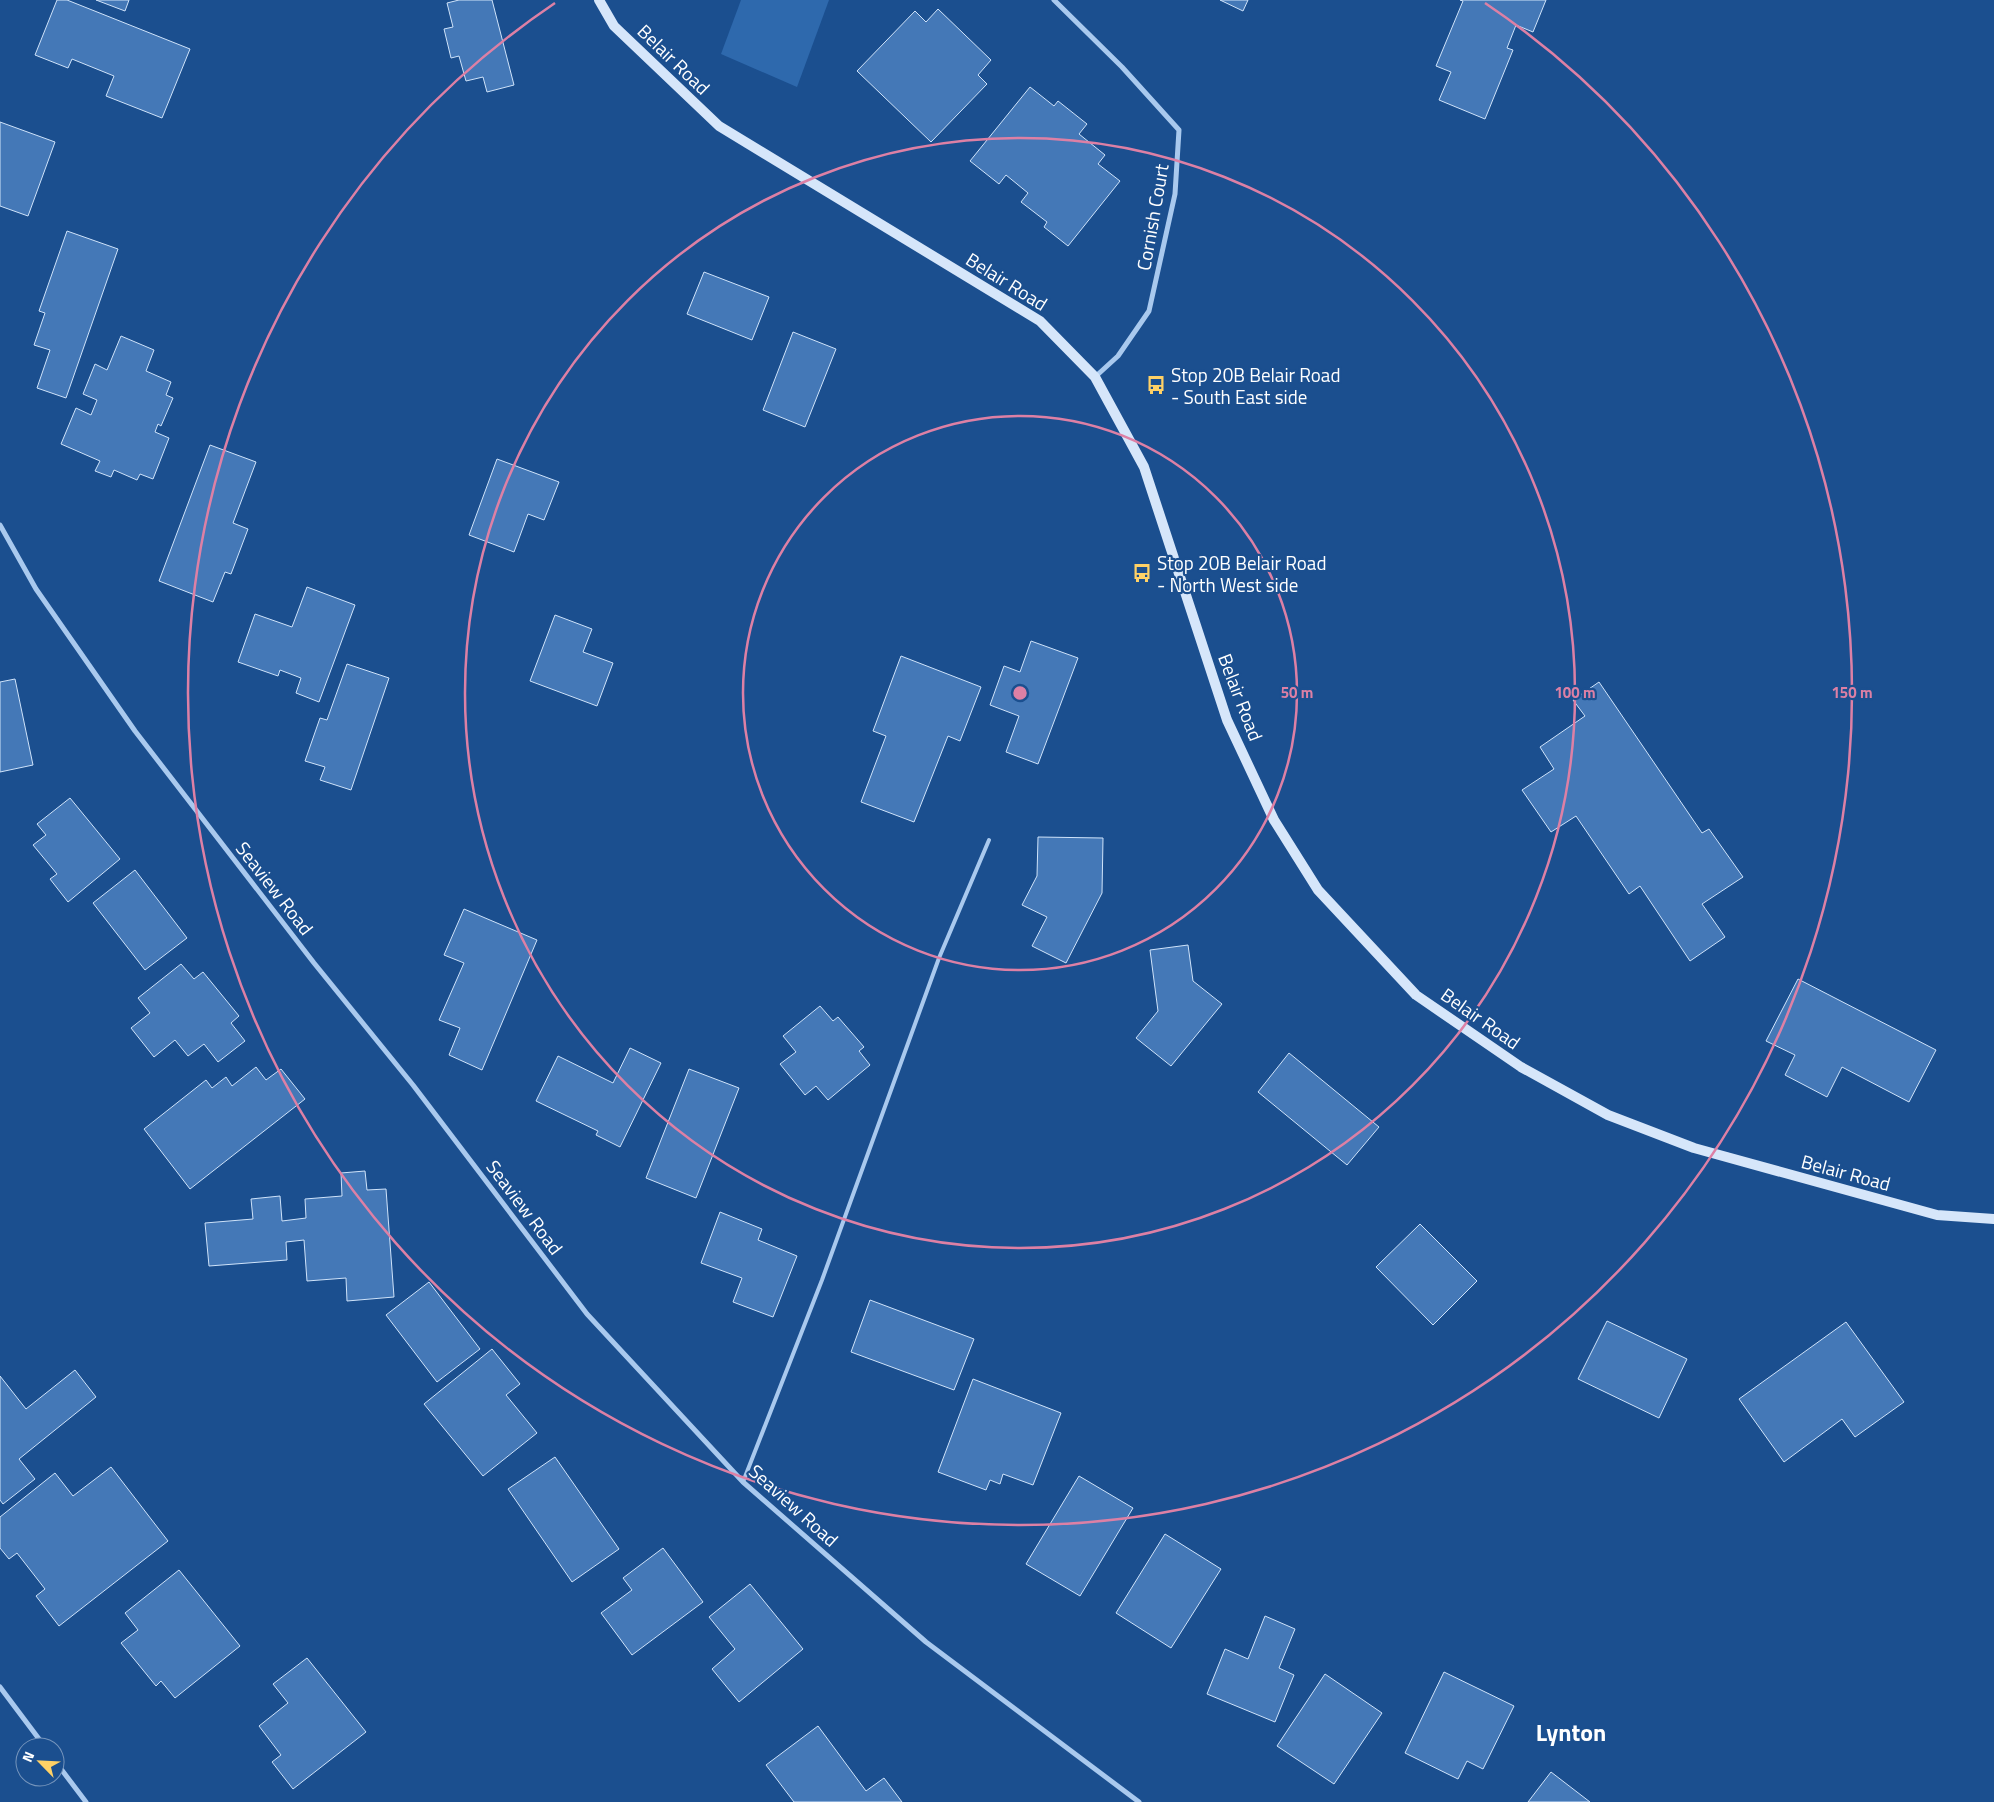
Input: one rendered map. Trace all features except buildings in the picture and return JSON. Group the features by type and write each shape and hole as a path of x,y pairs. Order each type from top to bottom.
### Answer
{"main road":[{"name":"Belair Road","path":"599,0 614,26 719,126 1040,321 1095,377 1144,467 1227,720 1274,820 1318,890 1416,995 1521,1067 1608,1115 1694,1148 1937,1215 1994,1220"}],"street":[{"name":"Cornish Court","path":"1055,0 1122,67 1179,130 1175,194 1150,311 1118,356 1095,377"},
{"name":"Seaview Road","path":"0,525 36,589 135,731 255,887 413,1085 587,1314 743,1482 926,1642 1139,1802"},
{"path":"0,1687 38,1737"},
{"path":"65,1774 86,1802"}],"lane":[{"path":"743,1482 822,1280 939,958 989,840"}],"shaded area":[{"path":"741,0 829,0 797,87 721,54"}],"place":[{"name":"Stop 20B Belair Road - South East side","path":"1156,385"},
{"name":"Stop 20B Belair Road - North West side","path":"1142,573"}],"district":[{"name":"Lynton","path":"1571,1732"}]}
